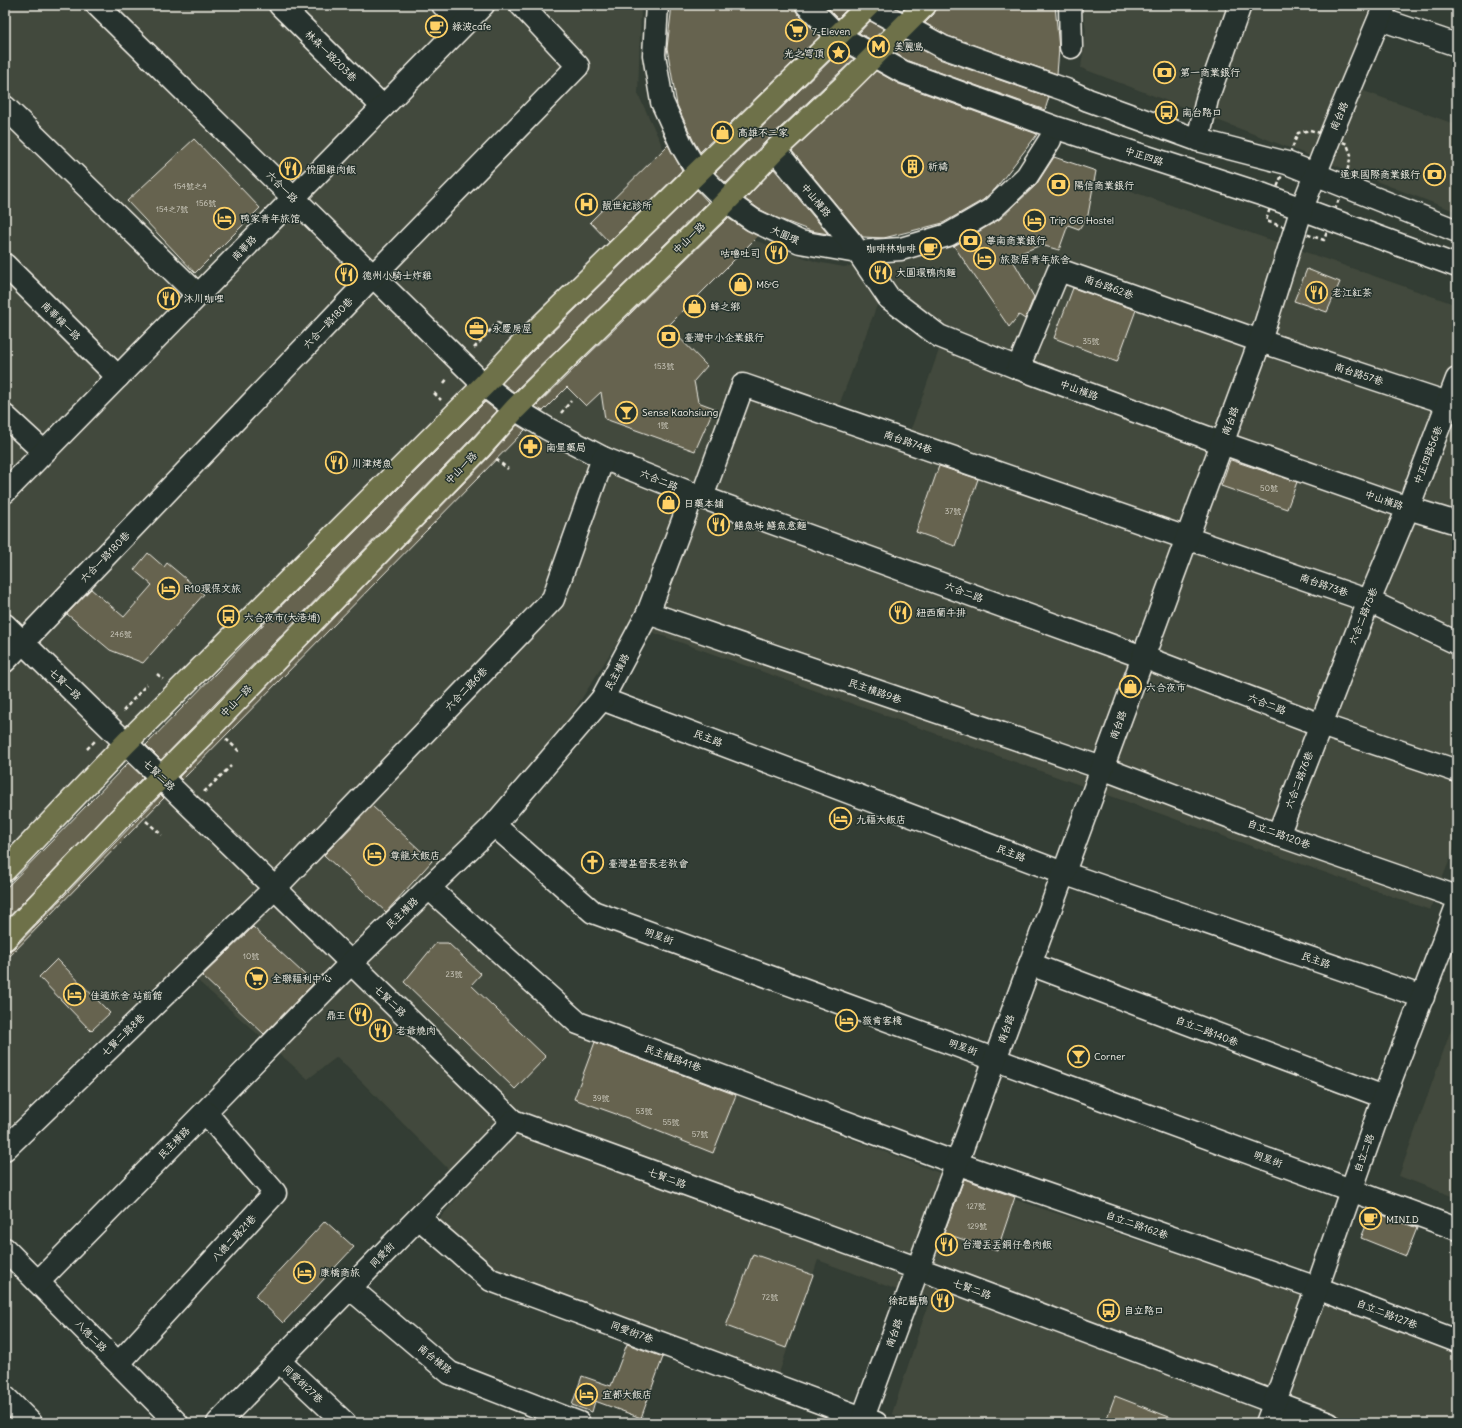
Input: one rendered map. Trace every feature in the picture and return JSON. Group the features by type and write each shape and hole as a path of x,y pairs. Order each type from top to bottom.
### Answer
{"main road":[{"path":"5,870 126,743 484,384 523,343 698,173 867,5"},
{"name":"中山一路","path":"5,939 121,817 162,777 481,447 515,409 726,201 775,150 845,85 925,5"}],"street":[{"name":"六合一路","path":"98,5 372,276 484,384"},
{"name":"林森一路203巷","path":"280,5 383,107"},
{"path":"444,5 463,24"},
{"name":"南華路","path":"5,492 483,5"},
{"name":"六合一路180巷","path":"5,661 372,276 578,66 521,5"},
{"name":"大圓環","path":"657,5 654,55 662,102 682,146 698,173 726,201 753,220 800,242 857,252 901,249 948,235 991,210 1027,176 1050,140"},
{"name":"中正四路","path":"807,5 837,35 903,72 1057,128 1264,194 1457,266"},
{"path":"867,5 943,47 1066,90 1198,140 1287,163 1457,231"},
{"path":"1070,5 1071,47"},
{"path":"1198,140 1207,99 1240,5"},
{"path":"1383,12 1457,45"},
{"name":"南台路","path":"866,1421 956,1163 1260,341 1302,208 1334,127 1383,12"},
{"path":"5,107 198,295"},
{"name":"中山橫路","path":"775,150 851,242 889,298 939,336 1018,368 1222,443 1408,508 1457,523"},
{"name":"南華橫一路","path":"5,265 118,377"},
{"name":"南台路62巷","path":"1018,368 1059,270 1260,341"},
{"name":"南台路57巷","path":"1260,341 1452,405"},
{"name":"中正四路56巷","path":"1408,508 1452,405 1457,379"},
{"name":"六合二路","path":"484,384 515,409 548,429 603,458 698,495 1143,657 1321,725 1457,771"},
{"name":"南台路74巷","path":"698,495 743,385 1186,538"},
{"path":"5,416 44,452"},
{"name":"六合二路6巷","path":"275,888 553,599 603,458"},
{"name":"民主橫路","path":"38,1282 351,963 494,825 602,699 648,613 698,495"},
{"name":"六合二路75巷","path":"1321,725 1369,601 1408,508"},
{"name":"南台路73巷","path":"1186,538 1369,601 1457,643"},
{"name":"民主橫路9巷","path":"648,613 1102,768"},
{"name":"七賢一路","path":"5,625 126,743"},
{"name":"民主路","path":"602,699 1063,873 1423,997"},
{"name":"六合二路76巷","path":"1278,835 1321,725"},
{"name":"七賢二路","path":"126,743 513,1121 918,1269 1329,1423"},
{"name":"自立二路120巷","path":"1102,768 1278,835 1457,897"},
{"name":"明星街","path":"494,825 593,912 1457,1229"},
{"name":"七賢二路8巷","path":"5,1149 275,888"},
{"name":"民主橫路41巷","path":"429,888 578,1023 956,1163"},
{"name":"自立二路","path":"1267,1423 1317,1288 1384,1097 1457,906"},
{"name":"自立二路140巷","path":"1030,964 1384,1097"},
{"name":"八德二路21巷","path":"119,1363 276,1193 204,1112"},
{"name":"同愛街","path":"218,1423 513,1121"},
{"name":"自立二路162巷","path":"956,1163 1317,1288"},
{"name":"同愛街7巷","path":"419,1218 491,1280 866,1421"},
{"name":"八德二路","path":"5,1249 177,1423"},
{"name":"南台橫路","path":"350,1288 450,1373 579,1423"},
{"name":"自立二路127巷","path":"1317,1288 1457,1341"},
{"name":"同愛街27巷","path":"279,1361 345,1423"},
{"path":"5,1397 31,1423"}],"shaded area":[{"path":"5,5 641,5 638,94 666,154 748,238 817,262 844,267 944,247 1003,212 1045,170 1059,166 1457,305 1457,841 1430,910 629,624 556,739 417,889 579,1034 968,1184 1332,1305 1457,1352 1457,1423 918,1423 892,1414 929,1302 818,1260 777,1379 493,1272 435,1224 466,1187 337,1057 308,1079 179,964 5,1130","holes":["879,300 940,347 910,432 839,405"]},
{"path":"1082,5 1370,5 1342,83 1457,125 1457,212 1081,68 1086,30"},
{"path":"1457,1013 1457,1198 1399,1176"}],"building":[{"path":"672,5 795,5 795,9 798,14 820,36 700,152 677,105 667,48"},
{"path":"825,5 851,5 838,18"},
{"path":"937,5 1055,5 1059,49 1057,74 948,36 925,23 934,14"},
{"path":"870,21 884,29 872,40 859,33"},
{"path":"906,41 939,59 1049,97 1045,110 908,61 895,53"},
{"path":"840,51 854,59 766,141 726,183 715,173"},
{"path":"876,71 899,84 1037,134 996,188 983,200 943,223 884,238 863,237 792,151"},
{"path":"194,139 260,208 195,273 127,201"},
{"path":"668,145 682,170 609,242 590,222"},
{"path":"1054,157 1096,171 1088,215 1079,229 1068,225 1059,250 1041,245 1011,257 1034,297 1025,319 1019,315 1009,327 954,246 1000,219 1036,185"},
{"path":"774,169 828,234 811,231 777,218 759,209 745,199"},
{"path":"697,190 708,202 514,392 502,383 532,352"},
{"path":"728,218 758,236 668,326 707,366 694,381 698,402 714,408 695,451 605,419 601,392 586,406 567,387 543,411 535,407"},
{"name":"老江紅茶","path":"1307,269 1340,282 1327,312 1294,301"},
{"path":"1073,288 1136,310 1117,362 1054,338"},
{"path":"485,402 497,411 161,760 146,745 289,598"},
{"path":"517,425 525,430 182,780 179,777 490,456"},
{"path":"1230,460 1297,482 1287,509 1221,486"},
{"path":"939,466 978,479 955,546 916,532"},
{"path":"148,553 164,567 167,563 204,594 143,663 110,650 67,614 91,589 124,617 152,585 134,570"},
{"path":"128,763 143,777 5,921 5,889"},
{"path":"161,795 164,798 5,961 5,951 9,951 14,948"},
{"name":"尊龍大飯店","path":"372,806 432,861 386,912 324,855"},
{"name":"全聯福利中心","path":"253,927 314,983 264,1034 202,976"},
{"path":"436,943 448,943 481,974 471,985 546,1057 515,1089 404,982"},
{"name":"佳適旅舍 站前館","path":"57,959 110,1013 91,1031 39,977"},
{"path":"595,1042 736,1095 713,1153 630,1119 574,1099"},
{"path":"964,1179 1015,1197 997,1251 944,1233"},
{"path":"1372,1211 1417,1228 1406,1256 1361,1238"},
{"name":"康橋商旅","path":"325,1221 354,1247 283,1323 255,1296"},
{"path":"753,1254 813,1275 786,1348 726,1326"},
{"path":"627,1344 663,1357 641,1418 595,1401 592,1412 572,1405 582,1376 611,1386"},
{"path":"1115,1396 1182,1422 1182,1423 1105,1423"}],"place":[{"name":"綠波cafe","path":"437,26"},
{"name":"7-Eleven","path":"796,31"},
{"name":"美麗島","path":"878,46"},
{"name":"光之穹頂","path":"839,53"},
{"name":"第一商業銀行","path":"1165,72"},
{"name":"南台路口","path":"1167,112"},
{"name":"高雄不二家","path":"723,132"},
{"name":"祈禱","path":"912,166"},
{"name":"悦園雞肉飯","path":"291,169"},
{"name":"遠東國際商業銀行","path":"1435,174"},
{"name":"陽信商業銀行","path":"1059,185"},
{"name":"靚世紀診所","path":"587,205"},
{"name":"鸭家青年旅馆","path":"225,218"},
{"name":"Trip GG Hostel","path":"1035,220"},
{"name":"華南商業銀行","path":"970,240"},
{"name":"咖啡林咖啡","path":"931,248"},
{"name":"咕嚕吐司","path":"776,253"},
{"name":"旅聚居青年旅舍","path":"985,259"},
{"name":"大圓環鴨肉麵","path":"880,272"},
{"name":"德州小騎士炸雞","path":"346,275"},
{"name":"M&G","path":"740,284"},
{"name":"老江紅茶","path":"1317,292"},
{"name":"沐川咖哩","path":"169,298"},
{"name":"蜂之鄉","path":"694,306"},
{"name":"永慶房屋","path":"476,328"},
{"name":"臺灣中小企業銀行","path":"669,337"},
{"name":"Sense Kaohsiung","path":"626,412"},
{"name":"南星藥局","path":"530,447"},
{"name":"川津烤魚","path":"336,463"},
{"name":"日藥本舗","path":"668,503"},
{"name":"鱔魚姊 鱔魚意麵","path":"718,525"},
{"name":"R10環保文旅","path":"169,588"},
{"name":"紐西蘭牛排","path":"900,612"},
{"name":"六合夜市(大港埔)","path":"229,617"},
{"name":"六合夜市","path":"1130,687"},
{"name":"九福大飯店","path":"841,819"},
{"name":"尊龍大飯店","path":"375,855"},
{"name":"臺灣基督長老教會","path":"593,863"},
{"name":"全聯福利中心","path":"257,978"},
{"name":"佳適旅舍 站前館","path":"74,995"},
{"name":"鼎王","path":"361,1015"},
{"name":"薇肯客棧","path":"847,1020"},
{"name":"老爺燒肉","path":"380,1030"},
{"name":"Corner","path":"1079,1056"},
{"name":"MINI.D","path":"1370,1219"},
{"name":"台灣丟丟銅仔魯肉飯","path":"946,1244"},
{"name":"康橋商旅","path":"304,1272"},
{"name":"徐記醬鴨","path":"943,1300"},
{"name":"自立路口","path":"1109,1310"},
{"name":"宜都大飯店","path":"587,1394"}]}
